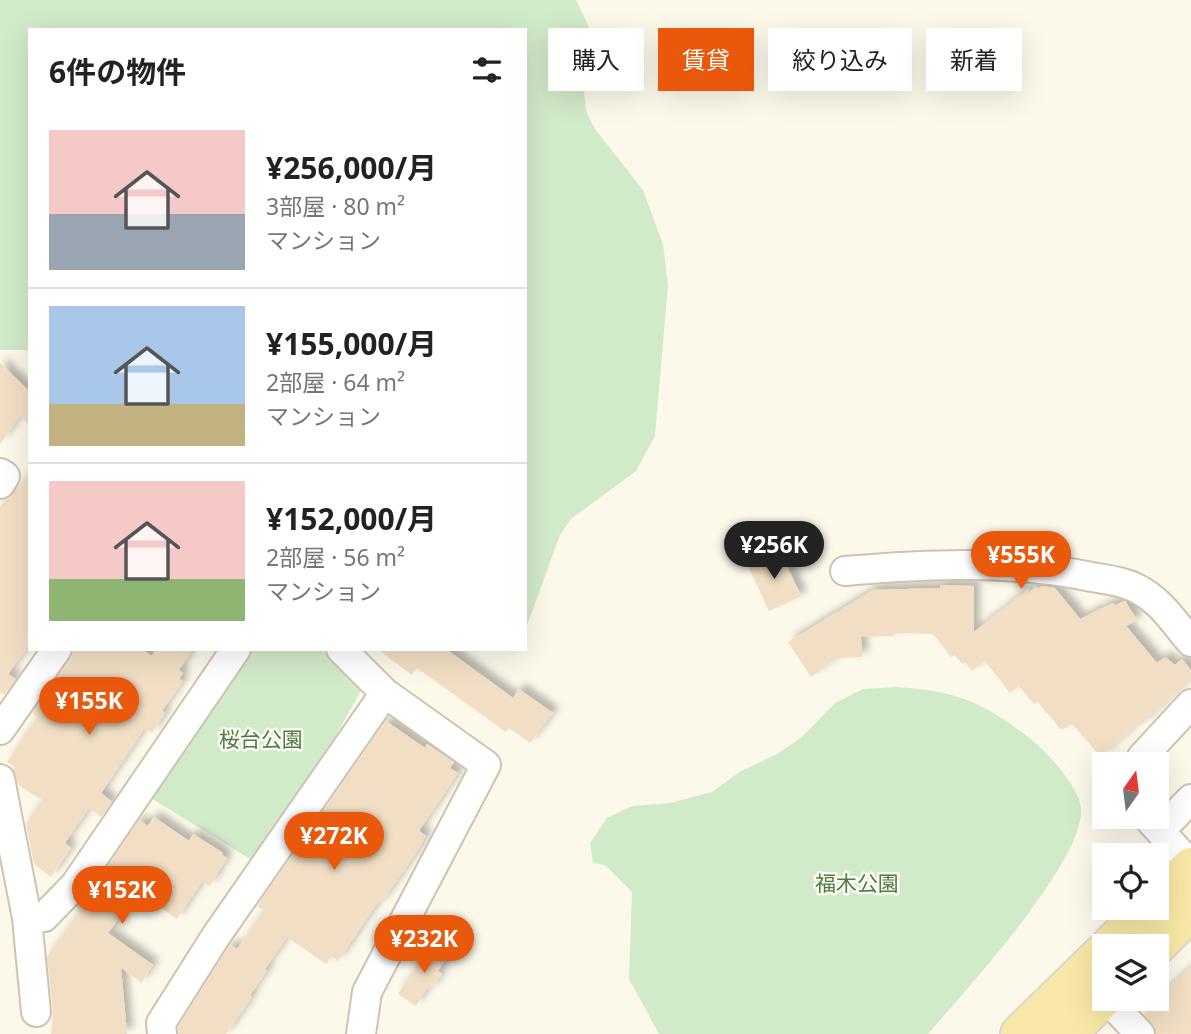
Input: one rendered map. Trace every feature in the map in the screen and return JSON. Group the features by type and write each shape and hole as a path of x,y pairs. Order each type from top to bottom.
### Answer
{"main road":[{"path":"1169,889 1191,866"},
{"path":"1168,934 1191,911"},
{"path":"1123,934 1137,920"},
{"path":"1020,1034 1092,989"},
{"path":"1067,1034 1092,996"}],"street":[{"path":"0,473 5,476 0,484"},
{"path":"845,571 920,565 1000,564 1080,574 1142,591 1159,604 1191,642"},
{"path":"0,730 56,651"},
{"path":"27,918 44,917 75,885 235,651"},
{"path":"343,651 386,693 486,765 366,992 361,1034"},
{"path":"162,1034 161,1023 216,936 386,693"},
{"path":"1147,752 1191,704"},
{"path":"0,779 27,918 36,1012"},
{"path":"1169,814 1191,799"},
{"path":"1159,830 1191,866"},
{"path":"1122,1011 1140,1034"}],"green space":[{"path":"0,0 576,0 590,28 548,28 548,91 584,91 586,111 595,129 643,190 663,244 668,285 655,436 636,471 571,519 560,535 527,626 527,28 28,28 28,350 0,350"},
{"name":"桜台公園","path":"248,651 323,651 361,690 338,732 255,856 250,859 151,798"},
{"name":"福木公園","path":"896,687 953,696 999,716 1046,753 1069,781 1081,808 1077,831 1064,860 1044,892 1020,925 928,1034 659,1034 629,979 632,892 605,865 593,863 590,843 607,818 632,806 670,803 712,792 741,771 777,754 802,737 835,703 863,689"}],"building":[{"path":"0,363 28,390 28,424 20,416 0,444"},
{"path":"28,474 28,647 8,674 16,679 4,695 0,692 0,506 4,500 15,494"},
{"path":"780,551 801,596 769,611 748,566"},
{"path":"940,585 974,586 974,632 1028,589 1029,592 1036,587 1055,588 1080,619 1113,603 1115,605 1125,601 1137,620 1126,626 1157,663 1165,657 1175,665 1182,659 1191,670 1191,679 1107,752 1097,752 1072,724 1061,730 1038,702 1034,704 1019,686 1010,693 985,661 972,671 955,655 951,657 933,634 895,633 895,636 861,637 862,657 837,658 811,677 788,642 873,590 940,588"},
{"path":"73,651 144,651 152,656 155,651 192,651 179,670 183,673 179,679 183,681 162,711 165,713 152,733 145,728 101,793 112,802 101,817 89,808 65,843 71,848 51,877 34,864 26,824 42,800 18,785 13,770 15,767 7,762 37,717 32,713 71,659"},
{"path":"380,651 449,651 513,698 519,689 553,713 530,743 509,728 506,732 417,668 412,675"},
{"path":"386,721 425,748 427,744 454,762 450,768 458,773 419,831 426,836 416,853 338,961 331,956 326,964 287,937 265,969 267,971 250,995 252,997 226,1034 178,1034 178,1027 230,945 237,949 264,910 257,906"},
{"path":"154,817 189,841 193,834 227,858 210,886 202,882 177,919 138,892 108,933 153,965 141,983 121,967 127,1034 51,1034 53,1010 47,957 80,910 76,907 89,895 139,820 148,826"},
{"path":"431,943 449,954 438,971 442,974 431,990 427,988 416,1006 398,994"},
{"path":"1191,967 1191,1034 1156,1034 1152,1023 1144,1014 1147,1011 1169,1011 1169,987"}]}
